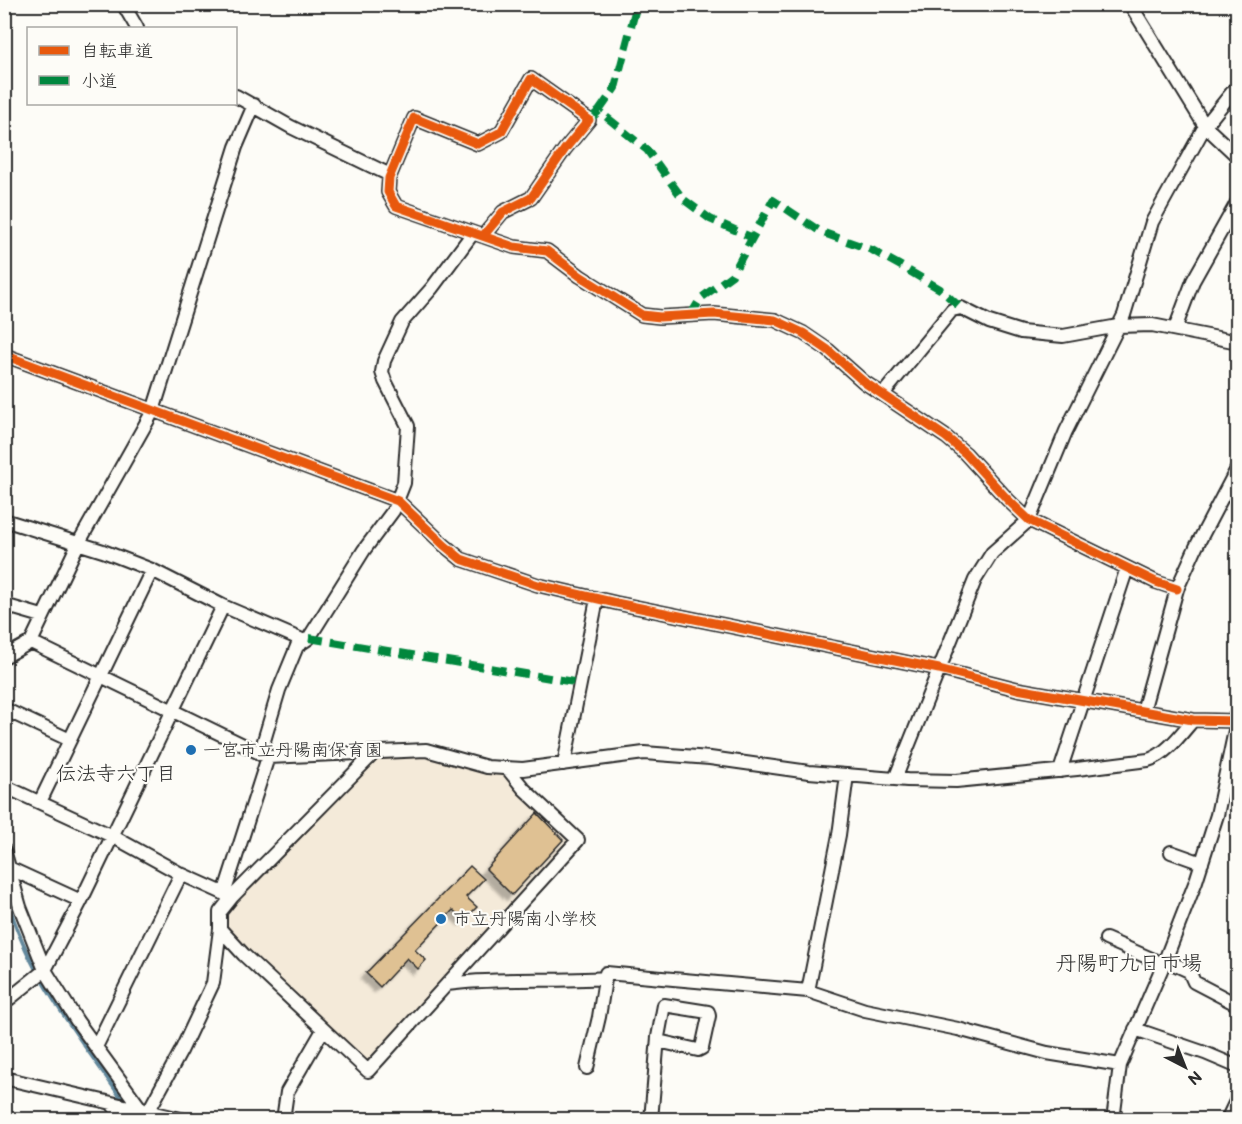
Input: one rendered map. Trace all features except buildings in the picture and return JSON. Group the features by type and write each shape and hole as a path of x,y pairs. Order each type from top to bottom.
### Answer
{"street":[{"path":"123,4 136,27"},
{"path":"1130,4 1205,126 1238,157"},
{"path":"297,646 309,638 364,550 386,523 398,501 404,483 408,426 382,372 384,361 402,322 478,235 503,212 531,198 564,149 589,120 531,79 501,132 478,144 414,118 390,175 388,192 396,206 478,235 514,247 547,251 580,276 642,315 660,317 714,314 775,320 803,333 828,350 864,382 946,436 1029,520 1127,568 1177,589"},
{"path":"895,779 975,580 992,553 1029,520 1066,431 1124,315 1152,222 1205,126 1238,85"},
{"path":"237,96 291,127 390,175"},
{"path":"4,657 31,642 78,544 153,411 236,147 254,105"},
{"path":"1175,329 1193,281 1238,201"},
{"path":"883,394 952,310 961,308 989,322 1021,332 1063,336 1118,326 1152,325 1238,342"},
{"path":"4,355 398,501 462,559 538,585 939,669 1017,689 1193,720 1237,721 1217,815 1202,863 1164,962 1120,1065 1113,1119"},
{"path":"1143,711 1177,589 1238,467"},
{"path":"4,520 103,551 152,570 223,606 300,639 279,690 228,895 220,912 213,983 182,1051 146,1111"},
{"path":"1060,771 1127,568"},
{"path":"40,802 152,570"},
{"path":"564,764 597,599"},
{"path":"4,605 42,616"},
{"path":"4,1003 41,974 81,901 223,606"},
{"path":"31,642 264,756 426,750 487,767 523,769 644,753 710,758 809,772 956,781 1060,771 1156,758 1193,720"},
{"path":"4,709 70,740"},
{"path":"228,895 375,752"},
{"path":"219,929 368,1071 578,840 525,789 507,768"},
{"path":"808,991 839,835 847,775"},
{"path":"4,786 112,836 181,874 228,895"},
{"path":"4,850 41,974 132,1096 146,1111"},
{"path":"1171,852 1202,863"},
{"path":"9,868 81,901"},
{"path":"96,1047 181,874"},
{"path":"1106,939 1188,971 1194,982 1238,1005"},
{"path":"587,1068 606,973 808,991 864,1010 958,1029 1047,1053 1120,1065"},
{"path":"447,984 509,979 605,978"},
{"path":"651,1119 658,1041 664,1005 708,1012 702,1048 698,1050 658,1041"},
{"path":"1135,1029 1238,1067"},
{"path":"283,1119 287,1092 323,1030"},
{"path":"4,1078 185,1119"},
{"path":"1227,1119 1238,1097"},
{"path":"116,1104 124,1119"}],"shaded area":[{"path":"431,756 504,773 571,839 368,1063 223,928 223,915 377,758"}],"waterway":[{"path":"4,887 12,917 38,973 70,1025 123,1101"},
{"path":"129,1110 135,1120"}],"marked path":[{"path":"599,111 615,88 637,4"},
{"path":"589,120 599,111 647,150 683,199 710,219 753,238"},
{"path":"690,316 701,298 732,275 773,200 821,232 872,250 906,269 940,289 961,308"},
{"path":"309,638 580,683"}],"cycle path":[{"path":"483,236 503,212 531,198 565,149 589,120 531,79 501,132 478,144 414,118 389,178 388,192 396,206 514,247 547,251 580,276 642,315 660,317 714,314 775,320 803,333 828,350 864,382 946,437 965,453 1029,520 1156,582 1177,589"},
{"path":"4,355 398,501 461,559 538,585 939,669 1017,689 1193,720 1238,721"}],"place":[{"name":"一宮市立丹陽南保育園","path":"191,750"},
{"name":"市立丹陽南小学校","path":"441,919"}],"district":[{"name":"伝法寺六丁目","path":"116,773"},
{"name":"丹陽町九日市場","path":"1129,963"}]}
